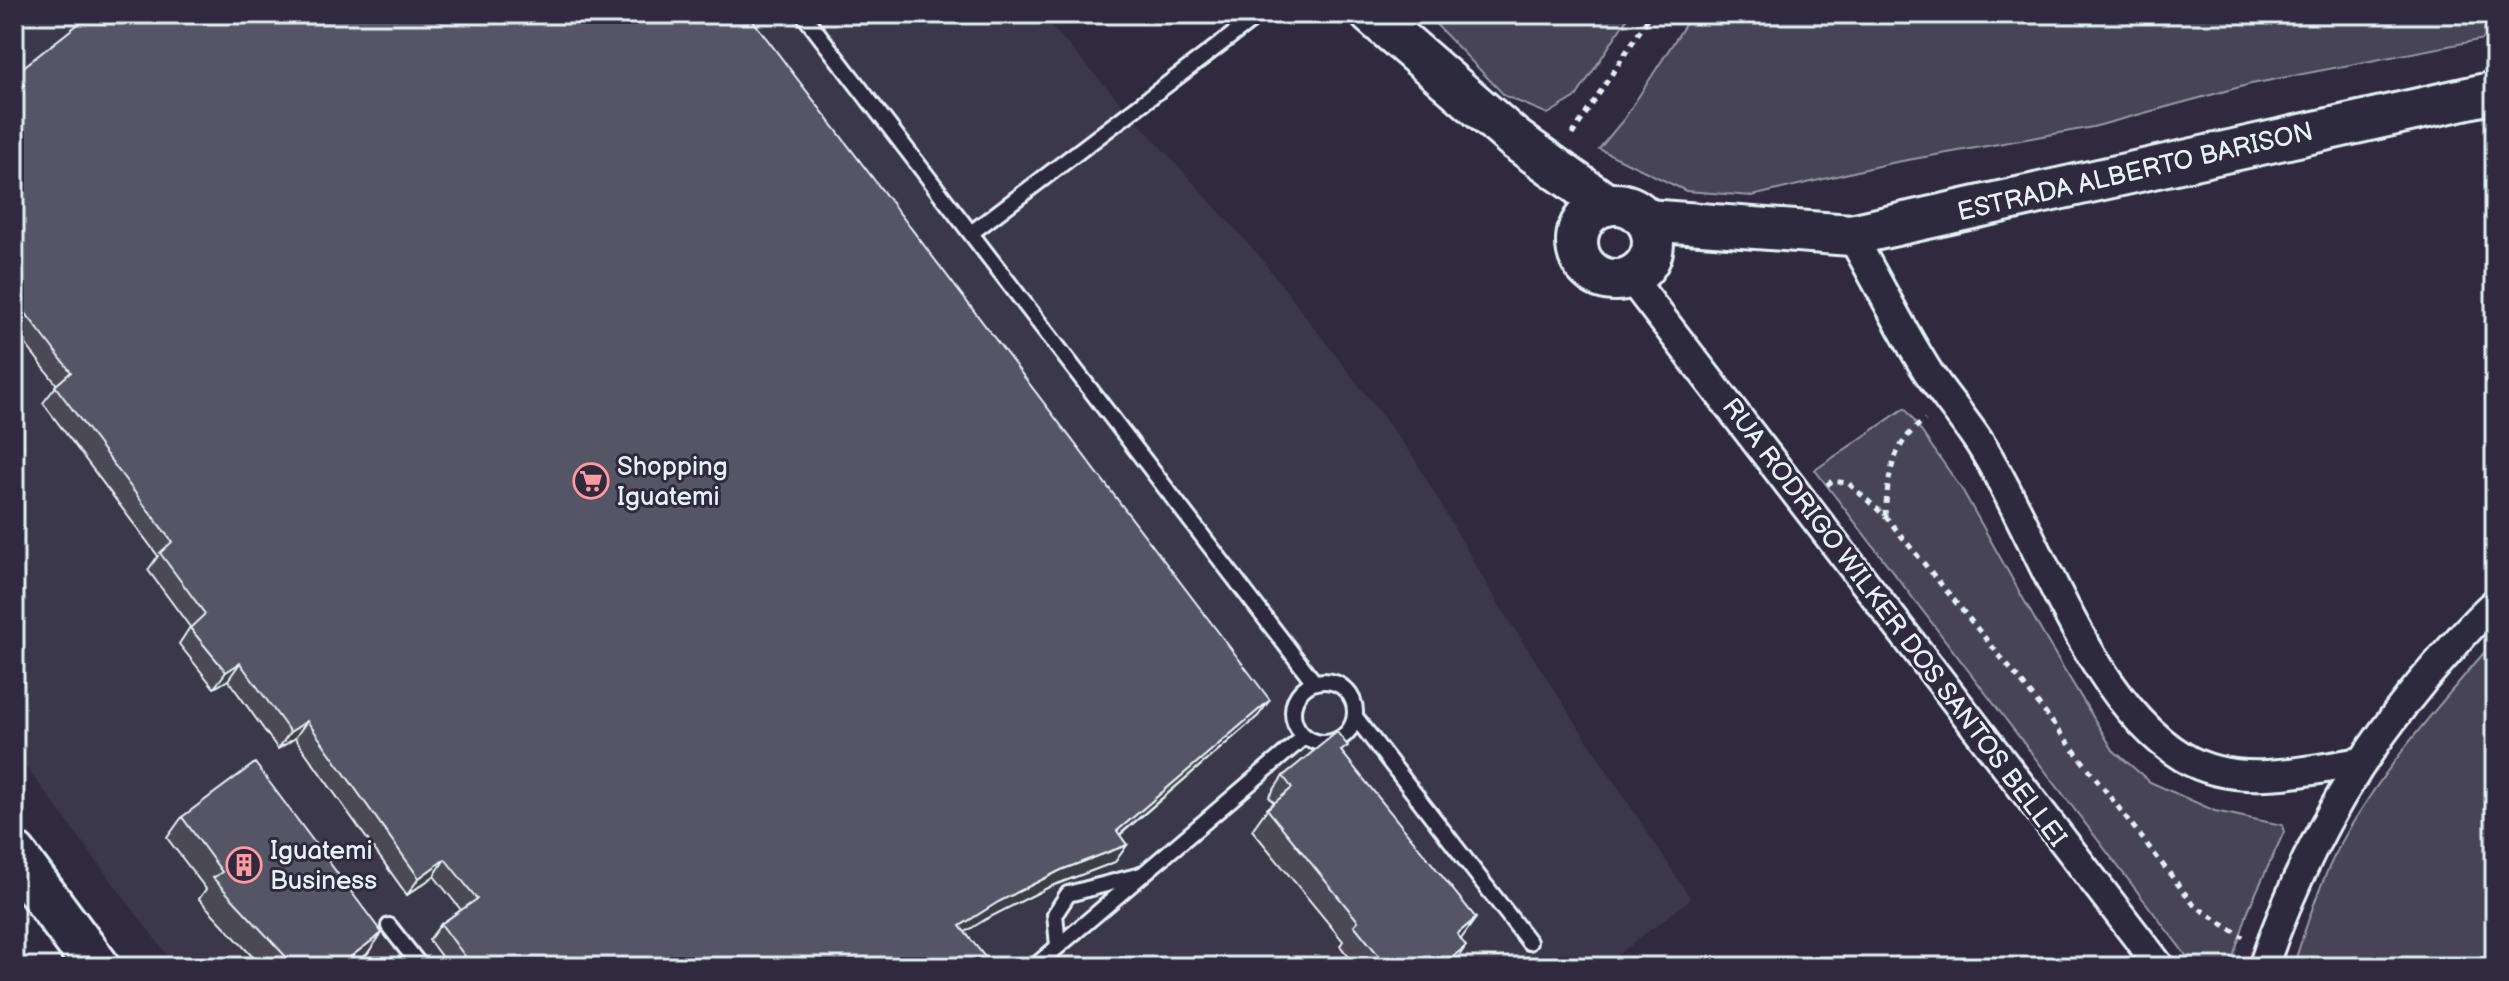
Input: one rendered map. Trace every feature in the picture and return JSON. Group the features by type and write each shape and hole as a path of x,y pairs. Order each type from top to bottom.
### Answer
{"main road":[{"path":"14,855 97,967"}],"street":[{"path":"1371,14 1515,139 1607,205"},
{"name":"ESTRADA ALBERTO BARISON","path":"1643,248 1774,232 1851,235 2495,92"},
{"path":"1515,139 1577,236 1583,264 1594,274 1608,280 1643,248 1621,204 1607,205 1582,221 1577,236"},
{"path":"1851,235 1928,371 1981,445 2109,682 2151,734 2185,759 2228,773 2296,772 2361,762"},
{"name":"RUA RODRIGO WILKER DOS SANTOS BELLEI","path":"1643,248 1803,503 2160,967"},
{"path":"2266,958 2314,839 2361,762 2415,688 2495,603"}],"lane":[{"path":"803,14 1314,682"},
{"path":"971,233 1260,14"},
{"path":"1356,718 1348,733 1335,743 1319,744 1304,737 1295,723 1293,707 1300,692 1314,682 1330,681 1345,688 1354,702 1356,718 1529,942"},
{"path":"1034,967 1304,737"},
{"path":"1058,946 1055,914 1068,894 1145,873"},
{"path":"389,926 421,967"}],"path":[{"path":"1552,166 1651,14"},
{"path":"1885,516 1893,457 1911,430 1951,402"},
{"path":"1803,503 1832,481 1848,483 1885,516 2022,683 2194,905 2266,958"}],"shaded area":[{"name":"Shopping Iguatemi","path":"14,14 1040,14 1257,253 1413,456 1497,602 1691,899 1602,967 176,967 14,751"},
{"path":"1426,14 1630,14 1576,97 1548,114 1505,96"},
{"path":"1692,14 2495,14 2495,37 2251,84 2093,127 1891,163 1752,196 1686,191 1599,149 1624,119"},
{"path":"1905,408 1963,491 2043,634 2113,750 2150,782 2215,811 2282,825 2284,832 2249,908 2230,967 2195,967 1815,470"},
{"path":"2495,640 2495,967 2293,967 2325,876 2355,819 2411,739"}],"building":[{"name":"Shopping Iguatemi","path":"91,14 748,14 1270,700 1117,831 1127,845 1061,870 998,902 960,926 989,962 983,967 473,967 441,924 477,899 445,859 419,878 307,721 290,732 240,663 226,672 190,628 205,614 160,553 172,542 55,386 71,372 14,298 14,68 17,72"},
{"path":"1337,732 1348,746 1341,751 1476,918 1457,934 1466,946 1440,967 1388,967 1354,925 1358,921 1267,809 1292,788 1283,776"},
{"name":"Iguatemi Business","path":"255,763 382,933 337,967 300,967 288,959 213,878 222,872 182,817"}],"place":[{"name":"Shopping Iguatemi","path":"591,481"},
{"name":"Iguatemi Business","path":"244,865"}]}
